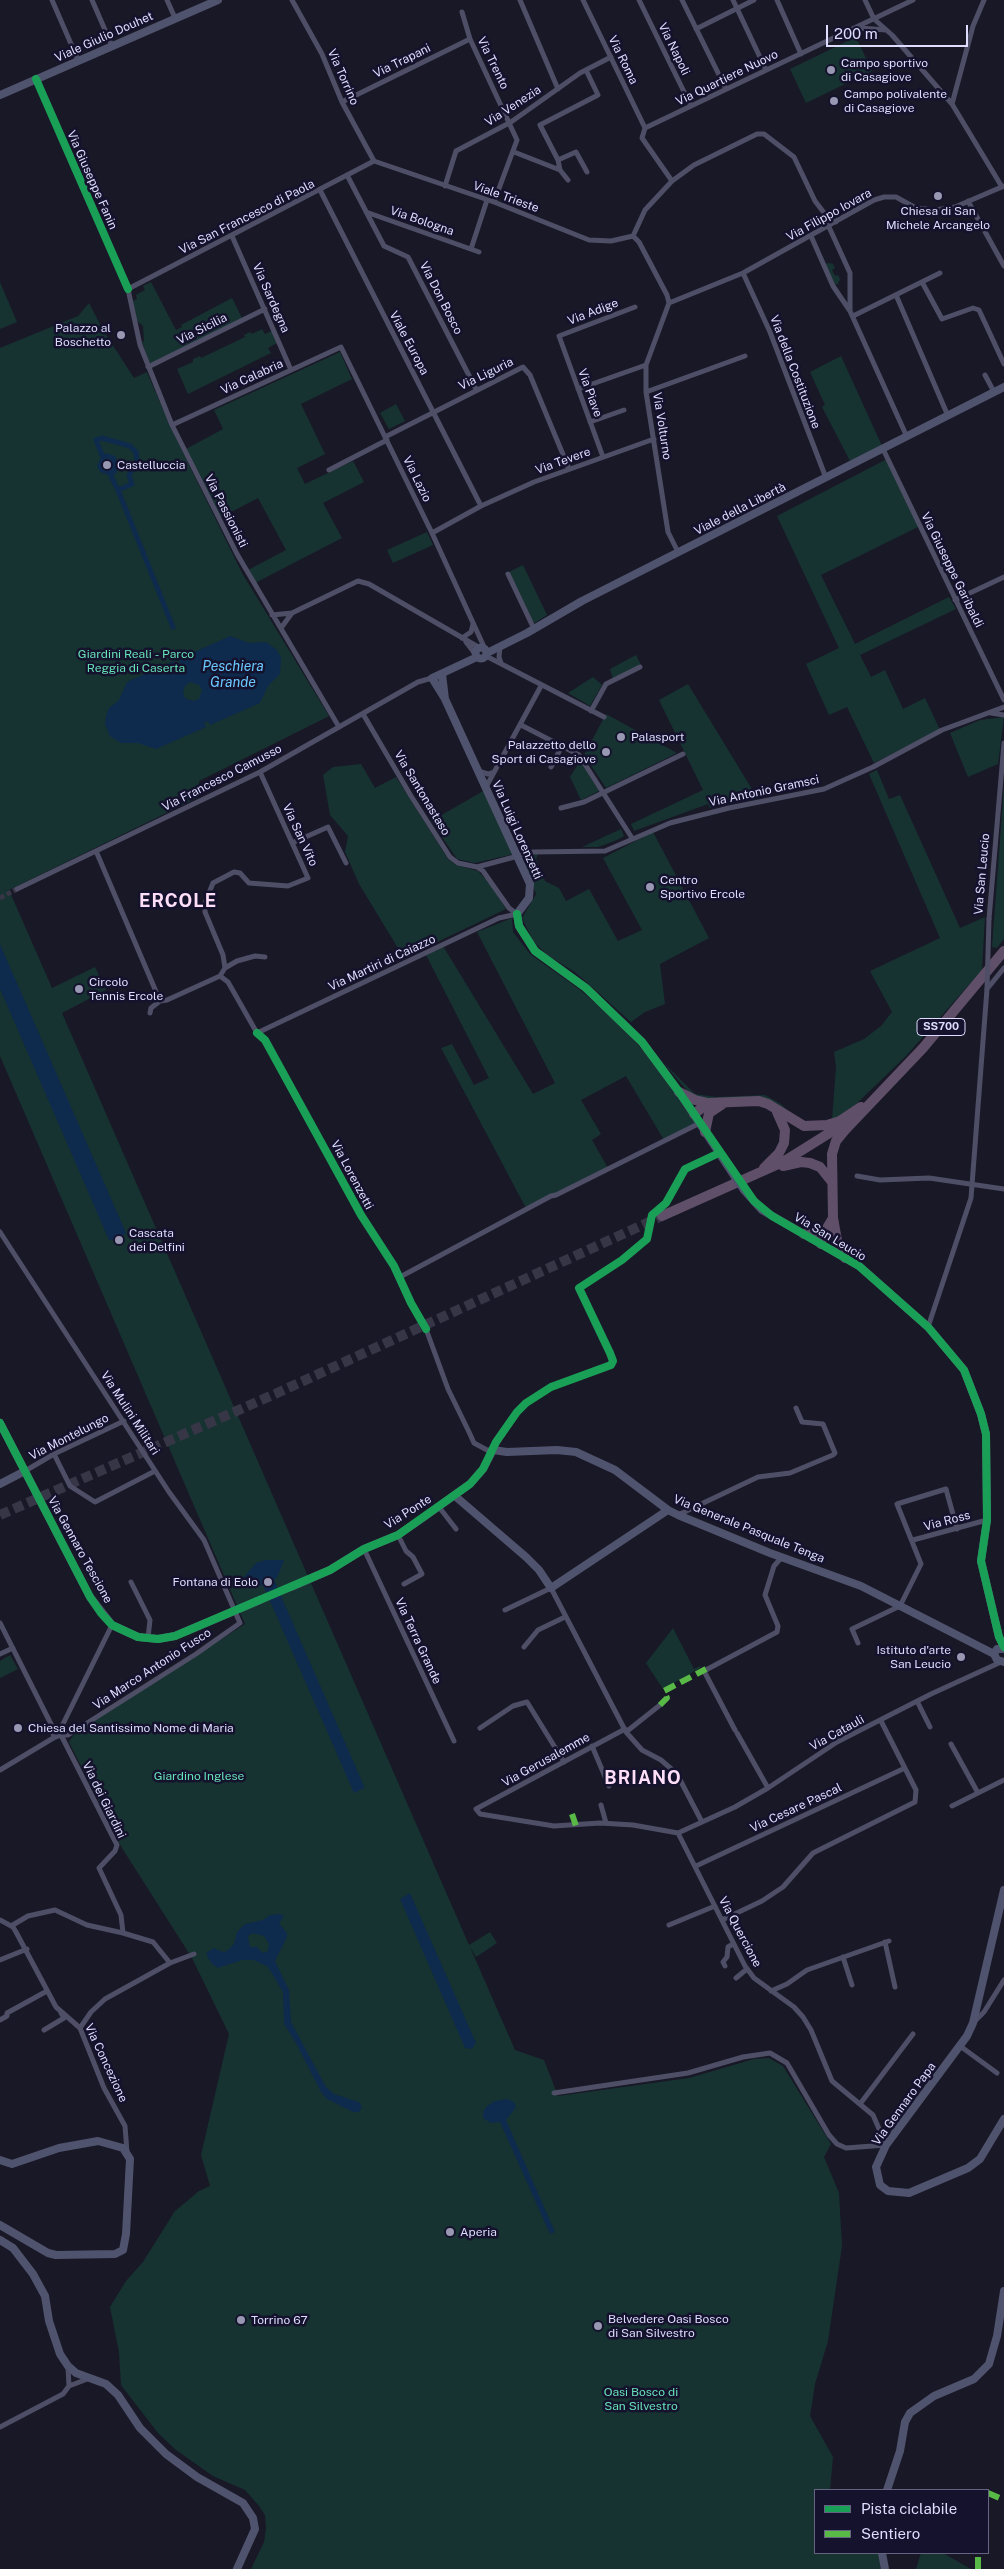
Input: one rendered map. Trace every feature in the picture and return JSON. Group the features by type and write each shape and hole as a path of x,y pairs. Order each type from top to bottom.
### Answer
{"highway":[{"name":"SS700","path":"821,1244 829,1234 833,1218 832,1154 836,1141 923,1048 1004,951"},
{"name":"SS700","path":"679,1092 709,1108 724,1103 759,1101 795,1122 815,1127 840,1120 874,1099"},
{"name":"SS700","path":"756,1176 822,1139 874,1099"},
{"path":"700,1123 709,1108"},
{"path":"700,1123 709,1108"},
{"name":"SS700","path":"756,1176 779,1153 784,1142 782,1120 776,1110"},
{"name":"SS700","path":"662,1216 789,1164 810,1163 820,1167 832,1182"},
{"path":"804,1234 829,1234 845,1258"}],"street":[{"path":"52,0 78,60"},
{"path":"92,0 112,46"},
{"path":"167,0 175,18"},
{"name":"Viale Giulio Douhet","path":"0,95 218,0"},
{"name":"Via Torrino","path":"292,0 322,54 342,102 374,162"},
{"path":"520,0 558,89"},
{"name":"Via Roma","path":"583,0 646,128"},
{"name":"Via Napoli","path":"638,0 691,106"},
{"path":"682,0 726,89"},
{"path":"733,0 766,70"},
{"path":"696,29 754,0"},
{"path":"777,0 801,54"},
{"path":"865,0 874,19 952,104 1003,186"},
{"name":"Via Quartiere Nuovo","path":"646,128 913,0"},
{"path":"952,104 974,26 984,0"},
{"name":"Via Trento","path":"462,12 470,39 511,122 517,140 514,152"},
{"path":"850,30 865,27 887,31"},
{"name":"Via Trapani","path":"342,102 470,39"},
{"name":"Via Venezia","path":"445,186 456,151 511,122 586,70 612,57"},
{"path":"568,180 560,170 558,160 540,125 598,95 586,70"},
{"name":"Via Giuseppe Fanin","path":"36,79 128,290"},
{"path":"646,128 642,138 672,181"},
{"path":"669,303 667,295 639,242 633,236 645,210 672,181 694,165 749,137 764,134 794,157 815,201 828,218 836,222"},
{"path":"494,202 514,152 560,170"},
{"path":"558,160 576,152 587,172"},
{"name":"Via San Francesco di Paola","path":"128,290 374,162"},
{"name":"Viale Trieste","path":"374,162 494,202 589,240 611,241 633,236"},
{"name":"Via Don Bosco","path":"348,176 384,246 408,257 476,389"},
{"name":"Via Filippo Iovara","path":"669,303 743,273 884,197 896,197 916,208 935,210 955,207 1003,186"},
{"name":"Viale Europa","path":"320,190 481,506"},
{"path":"471,249 487,200"},
{"path":"968,201 1004,266"},
{"name":"Via Bologna","path":"366,212 479,252"},
{"path":"828,227 850,273 851,314"},
{"name":"Via Sardegna","path":"232,236 291,370"},
{"path":"811,236 834,286 851,314 907,437"},
{"name":"Via della Costituzione","path":"743,273 770,332 826,478"},
{"path":"851,314 940,274"},
{"path":"922,282 942,319 962,315 973,308 979,310 1004,364"},
{"name":"Via Passionisti","path":"128,290 140,345 172,425 237,554 340,727"},
{"path":"896,295 948,416"},
{"name":"Via Volturno","path":"669,303 646,365 646,392 668,532 678,552"},
{"name":"Via Adige","path":"559,336 635,307"},
{"name":"Via Sicilia","path":"148,367 264,309"},
{"name":"Via Piave","path":"559,336 603,457"},
{"name":"Via Calabria","path":"172,425 341,347"},
{"name":"Via Lazio","path":"341,347 432,532 473,621 480,652"},
{"path":"646,392 745,356"},
{"path":"578,389 646,365"},
{"name":"Via Liguria","path":"329,470 386,439 409,424 510,372 524,367 527,369 569,469"},
{"path":"985,375 994,392"},
{"name":"Viale della Libertà","path":"432,678 469,661 480,652 500,647 582,601 1004,387"},
{"path":"590,422 624,410"},
{"name":"Via Tevere","path":"432,532 481,506 569,469 654,440"},
{"name":"Via Giuseppe Garibaldi","path":"883,449 1004,700"},
{"path":"508,574 534,629"},
{"path":"955,600 1004,577"},
{"path":"272,615 292,613 358,580 369,584 462,638 480,652 503,665 604,717"},
{"path":"281,628 292,613"},
{"path":"462,638 471,632 473,621"},
{"path":"462,638 480,652"},
{"path":"500,647 498,657 503,665"},
{"path":"590,711 606,684 640,667"},
{"path":"442,674 444,699"},
{"path":"432,678 444,699"},
{"name":"Via Francesco Camusso","path":"17,890 260,772 418,682 432,678"},
{"path":"486,787 541,686"},
{"name":"Via Luigi Lorenzetti","path":"444,699 486,787 531,890 529,898 517,914"},
{"name":"Via Antonio Gramsci","path":"517,856 554,850 605,851 670,823 824,789 873,767 942,730 1004,707"},
{"path":"991,713 1004,715"},
{"name":"Via Santonastaso","path":"363,714 411,796 450,856 458,863 477,867"},
{"path":"521,724 579,755 632,838"},
{"name":"Via San Leucio","path":"928,1327 971,1198 987,989 989,919 1004,743"},
{"path":"551,767 562,746"},
{"path":"561,808 584,802 683,754"},
{"path":"478,771 488,774 495,772"},
{"name":"Via San Vito","path":"225,968 223,955 207,918 204,903 213,883 234,872 240,873 249,883 288,886 301,883 308,878 260,772"},
{"path":"292,843 328,828 346,863"},
{"path":"96,851 160,1001"},
{"path":"477,867 517,856"},
{"path":"477,867 483,871 509,908 517,914"},
{"name":"Via San Leucio","path":"517,914 520,926 535,951 586,988 642,1042 679,1092 744,1190 762,1210 859,1266 928,1327 964,1370 981,1414 986,1434 987,1520 980,1561 999,1637 999,1651"},
{"name":"Via Martiri di Caiazzo","path":"257,1033 499,918 517,914"},
{"path":"150,1013 151,1008 160,1001 167,1000 220,976 225,968 249,956 265,957"},
{"path":"987,989 1004,968"},
{"name":"Via Lorenzetti","path":"220,976 228,982 257,1033 265,1040 361,1216 400,1277 426,1329 448,1389 474,1443 480,1447 493,1450"},
{"path":"400,1277 431,1258 551,1196 700,1123"},
{"path":"493,1450 517,1412 526,1404 552,1387 611,1365 613,1361 610,1353 579,1288 622,1260 647,1240 652,1215 666,1203 685,1169 719,1153"},
{"path":"857,1176 880,1180 929,1178 972,1186 1004,1189"},
{"name":"Via Mulini Militari","path":"0,1232 155,1471 204,1540 234,1610"},
{"path":"678,1515 758,1477 790,1473 833,1455 835,1453 823,1424 802,1422 796,1408"},
{"name":"Via Montelungo","path":"24,1471 54,1454 124,1421"},
{"name":"Via Gennaro Tescione","path":"0,1423 90,1597 112,1624 138,1637 175,1636 260,1600"},
{"name":"Via Ponte","path":"291,1586 330,1570 364,1549 398,1535 455,1496 483,1469 493,1450"},
{"name":"Via Generale Pasquale Tenga","path":"493,1450 576,1452 615,1470 668,1510 678,1515 770,1553 861,1586 999,1651 1004,1662"},
{"path":"54,1454 70,1486 95,1502 155,1471"},
{"path":"0,1484 24,1471"},
{"path":"858,1643 852,1629 900,1606 921,1564 897,1504 946,1489 957,1529"},
{"path":"455,1496 539,1570 551,1588 593,1672 625,1730 642,1750 660,1760 677,1774 702,1822"},
{"path":"439,1507 456,1529"},
{"path":"505,1610 551,1588 668,1510"},
{"name":"Via Ross","path":"912,1540 987,1520"},
{"path":"398,1535 406,1551 413,1557 422,1574 404,1584"},
{"name":"Via Terra Grande","path":"364,1549 454,1741"},
{"path":"770,1553 774,1566"},
{"path":"768,1788 704,1671 777,1632 778,1626 765,1595 774,1566 782,1557"},
{"path":"131,1582 150,1620 148,1638"},
{"name":"Via Marco Antonio Fusco","path":"0,1770 58,1734 68,1735 91,1721 240,1623 234,1610"},
{"path":"524,1647 538,1630 566,1617"},
{"path":"0,1623 58,1734"},
{"path":"58,1734 112,1624"},
{"path":"0,1654 13,1648"},
{"name":"Via Catauli","path":"986,1668 999,1651"},
{"name":"Via Catauli","path":"678,1833 768,1788 837,1742 986,1668 1004,1662"},
{"path":"480,1728 513,1706 527,1702 564,1762"},
{"path":"917,1702 930,1727"},
{"name":"Via Gerusalemme","path":"606,1823 554,1826 485,1816 480,1814 476,1808 625,1730 660,1705"},
{"path":"722,1920 762,1901 783,1887 814,1853 912,1804 917,1797 916,1790 881,1721"},
{"name":"Via dei Giardini","path":"58,1734 117,1845 115,1851 98,1868 121,1915 123,1933"},
{"path":"951,1744 978,1793"},
{"path":"592,1746 608,1786"},
{"name":"Via Cesare Pascal","path":"696,1866 905,1768"},
{"path":"952,1806 1004,1780"},
{"path":"601,1806 606,1823 633,1825 678,1833"},
{"name":"Via Quercione","path":"678,1833 679,1839 696,1866 747,1969 754,1978 794,2007 802,2017 811,2030 832,2081 873,2115 886,2145"},
{"name":"Via Gennaro Papa","path":"1004,1890 973,2023 960,2046 886,2145 876,2167 880,2184 888,2192 909,2193 974,2164 1004,2119"},
{"path":"669,1925 715,1906"},
{"path":"11,1926 28,1916 55,1910 87,1925 153,1942 170,1963"},
{"name":"Via Concezione","path":"0,1920 11,1926 27,1949 59,2011 80,2028 104,2088 125,2126 127,2152"},
{"path":"771,1991 787,1984 807,1970 887,1941 895,1987"},
{"path":"725,1966 723,1962 727,1957 727,1948 733,1944"},
{"path":"0,1960 27,1949"},
{"path":"80,2028 91,2012 105,1998 170,1963 194,1954"},
{"path":"843,1957 852,1985"},
{"path":"736,1978 747,1969"},
{"path":"973,2023 984,2012 1004,1980"},
{"path":"0,2020 7,2016 7,2013 47,1991"},
{"path":"44,2030 64,2018 59,2011"},
{"path":"860,2104 913,2034"},
{"path":"960,2046 997,2073"},
{"path":"554,2093 688,2073 743,2057 770,2053 787,2063 829,2135 837,2144 846,2148 886,2145"},
{"path":"0,2160 12,2164 59,2148 98,2141 123,2148 130,2160 126,2234 123,2250 114,2254 56,2255 48,2253 0,2225"},
{"path":"0,2240 13,2248 33,2274 45,2296 54,2337 60,2354 68,2366 76,2373 106,2384 118,2395 140,2428 172,2459 196,2477 243,2503 253,2518 255,2529 237,2569"},
{"path":"887,2489 900,2451 905,2422 910,2413 934,2396 974,2379 989,2364 997,2336 1004,2291"},
{"path":"68,2366 70,2386"},
{"path":"0,2427 63,2394 70,2386 92,2378"},
{"path":"882,2554 885,2569"}],"green space":[{"name":"Campo sportivo di Casagiove","path":"856,37 872,71 806,103 790,69"},
{"path":"825,264 833,264 835,268 832,270 835,276 838,275 840,279 838,284 835,285"},
{"path":"0,282 17,322 0,329"},
{"path":"151,282 176,330 182,327 181,325 232,298 242,318 152,363 149,362 142,342 144,341 143,326 137,321 133,301 137,299 136,295 145,290 143,286"},
{"path":"89,303 103,330 134,378 147,372 170,426 242,573 329,716 199,781 199,797 9,890 52,988 95,967 106,990 62,1013 469,1945 490,1932 497,1943 476,1957 470,1947 515,2050 544,2060 558,2096 689,2078 754,2059 769,2058 783,2066 831,2144 824,2157 839,2193 842,2246 828,2341 815,2384 810,2416 833,2457 830,2489 814,2489 814,2554 879,2554 881,2569 251,2569 264,2542 266,2528 265,2515 259,2506 245,2490 213,2476 176,2450 158,2433 121,2385 119,2352 110,2307 126,2281 143,2262 175,2211 199,2191 210,2186 201,2155 229,2034 192,1958 122,1848 69,1742 75,1733 245,1624 0,1056 0,348 78,316"},
{"path":"262,329 265,334 274,330 279,342 268,348 271,353 188,394 177,369 193,362 193,359 200,356 201,358 245,337 244,335 250,332 252,334"},
{"path":"340,352 352,379 301,404 325,454 297,468 305,484 353,461 364,482 323,503 342,538 255,583 248,570 286,550 258,498 220,518 186,449 223,429 214,410"},
{"path":"841,356 882,446 850,461 822,407 825,405 810,372"},
{"path":"396,404 405,421 389,429 380,413"},
{"path":"887,459 920,526 821,575 855,644 949,597 956,609 860,655 871,677 885,670 903,709 925,698 940,730 874,763 847,707 829,715 806,664 839,648 777,516"},
{"path":"427,532 433,545 393,563 387,550"},
{"path":"523,565 547,615 533,624 509,572"},
{"path":"636,655 641,665 613,679 610,669"},
{"path":"593,677 602,685 590,706 568,693"},
{"path":"688,684 758,799 726,803 710,808 708,804 634,831 631,824 703,790 659,700"},
{"name":"Palasport","path":"606,714 677,753 606,788 584,755"},
{"path":"1004,717 998,764 968,777 950,733 980,720"},
{"path":"580,761 599,791 581,800 570,777"},
{"path":"361,764 375,788 396,777 448,859 456,865 478,871 490,884 506,909 404,958 359,884 345,852 348,836 330,815 323,775 333,767"},
{"path":"877,770 889,799 900,795 960,928 985,917 982,970 906,1056 848,1112 837,1119 812,1125 794,1119 778,1104 765,1098 705,1100 690,1094 659,1058 695,1094 716,1097 765,1095 804,1121 814,1124 832,1120 836,1067 834,1052 864,1039 881,1026 892,1012 870,971 940,938 869,774"},
{"path":"1004,786 1004,939 997,948 992,947"},
{"path":"485,790 514,854 475,863 457,859 431,821"},
{"path":"621,829 624,836 617,840 598,847 582,847"},
{"path":"653,832 709,938 660,964 665,1004 645,1012 631,1022 575,972 547,955 533,941 522,918 536,894 524,863 528,856 538,854 536,859 545,881 559,888 566,901 589,889 618,941 642,930 603,858"},
{"path":"512,918 513,932 530,954 579,989 618,1023 652,1060 695,1123 664,1140 626,1076 581,1100 601,1134 592,1140 608,1168 527,1210 441,1048 452,1044 474,1085 489,1078 426,955 443,946 533,1094 555,1083 477,932"},
{"path":"673,1628 694,1669 700,1666 700,1668 663,1689 646,1663"},
{"path":"10,1655 18,1669 0,1678 0,1661"},
{"path":"921,2554 945,2554 971,2569 916,2569"}],"water":[{"path":"106,453 115,456 119,465 116,474 111,476 100,472 97,466 102,455"},
{"name":"Peschiera Grande","path":"230,636 249,643 266,642 276,649 281,657 280,674 268,686 260,703 210,725 208,721 204,723 206,727 156,749 138,743 121,743 110,736 105,724 106,716 109,708 119,700 127,682 174,661 176,666 180,664 179,659","holes":["190,682 199,685 202,690 199,699 193,701 185,698 183,692 185,686"]},
{"path":"0,944 126,1233 118,1240 109,1240 0,989"},
{"path":"265,1560 284,1560 277,1578 274,1580 364,1786 364,1788 354,1793 263,1585 260,1586 242,1579 256,1563"},
{"path":"410,1893 476,2043 472,2049 465,2048 400,1899"},
{"path":"280,1914 284,1916 279,1923 287,1933 287,1937 275,1961 289,1990 291,2022 326,2087 334,2094 359,2102 362,2107 359,2112 353,2112 327,2099 321,2092 284,2024 283,1992 268,1967 254,1960 242,1960 218,1968 211,1963 206,1953 214,1948 223,1952 227,1951 234,1944 237,1932 245,1924 263,1920 270,1915","holes":["253,1933 264,1936 269,1944 268,1951 263,1953 257,1947 250,1947 248,1936"]},
{"path":"507,2099 514,2102 516,2107 506,2120 555,2232 550,2234 500,2122 491,2123 483,2118 483,2112 487,2106 495,2101"}],"waterway":[{"path":"102,455 96,440 102,438 130,446 136,452 137,462 129,475 132,484 118,490 111,476"},
{"path":"118,490 173,627"}],"tunnel":[{"path":"0,898 17,889"},
{"path":"0,1515 275,1394 662,1216"},
{"path":"260,1600 291,1587"}],"marked path":[{"path":"660,1705 667,1698 664,1691 706,1669"},
{"path":"572,1814 576,1826"},
{"path":"989,2493 1004,2500"},
{"path":"978,2554 978,2569"}],"cycle path":[{"path":"36,79 128,289"},
{"path":"517,914 519,926 535,951 586,988 642,1042 754,1201 772,1216 859,1266 928,1327 964,1370 981,1414 986,1434 987,1520 981,1561 999,1637 1004,1647"},
{"path":"257,1033 265,1040 361,1215 394,1266 411,1303 426,1329"},
{"path":"0,1423 90,1597 101,1613 112,1625 138,1637 158,1639 175,1636 330,1570 364,1549 398,1535 470,1484 483,1469 496,1442 517,1412 526,1403 551,1387 611,1365 613,1361 610,1353 579,1288 622,1260 647,1239 652,1215 666,1203 685,1169 719,1153"}],"place":[{"name":"Campo sportivo di Casagiove","path":"831,70"},
{"name":"Campo polivalente di Casagiove","path":"834,101"},
{"name":"Chiesa di San Michele Arcangelo","path":"938,196"},
{"name":"Palazzo al Boschetto","path":"121,335"},
{"name":"Castelluccia","path":"107,465"},
{"name":"Palasport","path":"621,737"},
{"name":"Palazzetto dello Sport di Casagiove","path":"606,752"},
{"name":"Centro Sportivo Ercole","path":"650,887"},
{"name":"Circolo Tennis Ercole","path":"79,989"},
{"name":"Cascata dei Delfini","path":"119,1240"},
{"name":"Fontana di Eolo","path":"268,1582"},
{"name":"Istituto d'arte San Leucio","path":"961,1657"},
{"name":"Chiesa del Santissimo Nome di Maria","path":"18,1728"},
{"name":"Aperia","path":"450,2232"},
{"name":"Torrino 67","path":"241,2320"},
{"name":"Belvedere Oasi Bosco di San Silvestro","path":"598,2326"}],"district":[{"name":"ERCOLE","path":"178,901"},
{"name":"BRIANO","path":"643,1778"}],"park label":[{"name":"Giardini Reali - Parco Reggia di Caserta","path":"136,661"},
{"name":"Giardino Inglese","path":"199,1776"},
{"name":"Oasi Bosco di San Silvestro","path":"641,2399"}]}
